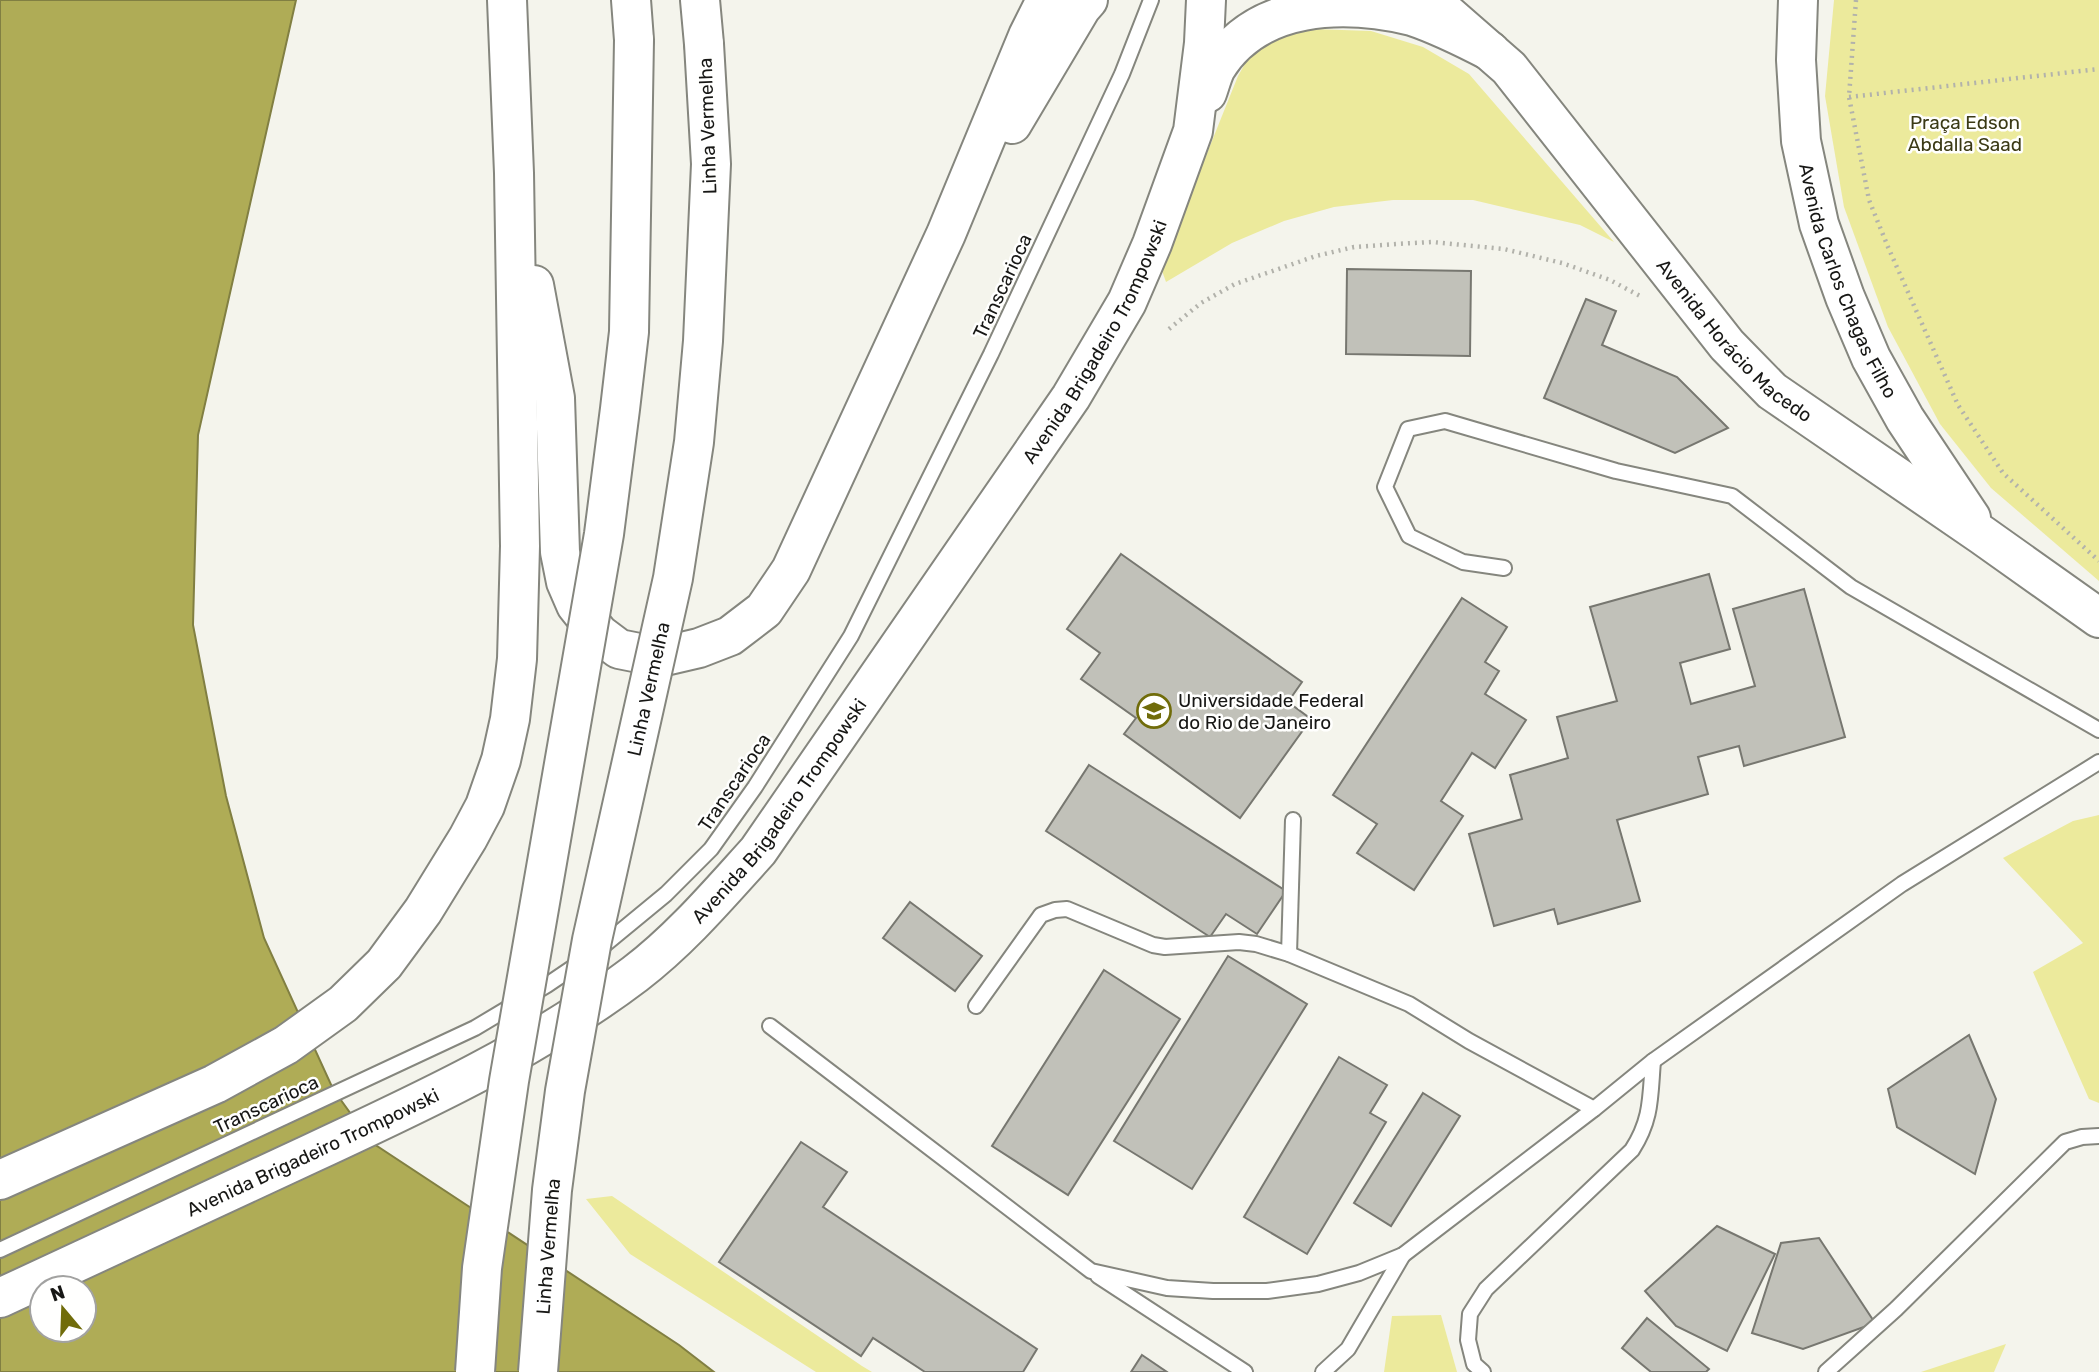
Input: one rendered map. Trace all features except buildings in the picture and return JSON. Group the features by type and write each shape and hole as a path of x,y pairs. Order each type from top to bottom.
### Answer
{"main road":[{"path":"0,1180 215,1084 286,1045 343,1004 384,964 423,911 485,806 501,760 510,719 517,659 520,546 514,173 507,0"},
{"path":"475,1372 482,1268 509,1081 604,534 629,332 634,40 631,0"},
{"name":"Linha Vermelha","path":"538,1372 552,1190 565,1091 592,940 673,578 694,442 703,341 711,178 701,0"},
{"path":"514,173 555,398 560,552 566,582 576,605 599,634 619,649 669,655 699,648 730,636 764,610 791,569 946,234 1028,36 1046,0"},
{"path":"946,234 1088,0"},
{"name":"Avenida Brigadeiro Trompowski","path":"0,1298 415,1105 522,1049 575,1017 636,973 697,919 758,851 1064,408 1099,353 1152,244 1193,131 1205,43 1206,0"},
{"name":"Avenida Horácio Macedo","path":"1431,0 1508,68 1727,345 1772,391 2099,618"},
{"name":"Avenida Carlos Chagas Filho","path":"1798,0 1796,60 1801,141 1819,224 1845,297 1871,358 1905,419 1982,535"},
{"path":"1193,131 1215,70 1230,50 1245,34 1263,23 1289,13 1320,5 1380,9 1411,16 1453,32 1490,51"}],"lane":[{"name":"Transcarioca","path":"0,1250 475,1028 547,985 614,939 666,894 711,849 755,787 850,636 997,341 1122,74 1151,0"},
{"path":"1504,568 1463,562 1409,536 1385,487 1408,429 1445,421 1616,471 1732,496 1851,587 2099,730"},
{"path":"1091,1271 1167,1287 1213,1291 1268,1291 1318,1284 1359,1273 1403,1255 1653,1061 1902,884 2099,762"},
{"path":"1289,954 1293,820"},
{"path":"976,1006 1041,915 1067,909 1153,945 1165,947 1239,942 1289,954 1409,1004 1469,1041 1594,1109"},
{"path":"770,1026 1091,1271 1245,1372"},
{"path":"1483,1372 1474,1364 1468,1340 1470,1314 1486,1289 1632,1150 1648,1116 1653,1061"},
{"path":"1826,1372 1896,1309 2065,1142 2099,1136"},
{"path":"1323,1372 1348,1349 1403,1255"}],"path":[{"path":"1856,0 1849,97 1869,200 1958,405 2003,473 2099,561"},
{"path":"1849,97 2099,69"},
{"path":"1169,329 1201,303 1235,284 1316,256 1354,247 1432,242 1504,249 1562,263 1610,279 1648,301"}],"green space":[{"name":"Praça Edson Abdalla Saad","path":"1834,0 2099,0 2099,581 1991,488 1940,424 1888,327 1844,207 1825,96"},
{"path":"1313,29 1371,31 1423,47 1469,74 1614,242 1580,225 1473,200 1393,200 1334,207 1284,221 1232,243 1166,282 1161,268 1238,76 1254,48 1274,36"},
{"path":"2099,815 2099,1103 2089,1099 2033,972 2083,943 2003,858 2073,821"},
{"path":"612,1196 872,1372 816,1372 630,1254 586,1199"},
{"path":"1441,1315 1457,1372 1384,1372 1392,1316"},
{"path":"2006,1344 1994,1372 1921,1372"}],"shaded area":[{"path":"0,0 296,0 198,435 193,625 226,796 264,938 333,1089 371,1142 679,1345 714,1372 0,1372"}],"place":[{"name":"Universidade Federal do Rio de Janeiro","path":"1154,711"}]}
